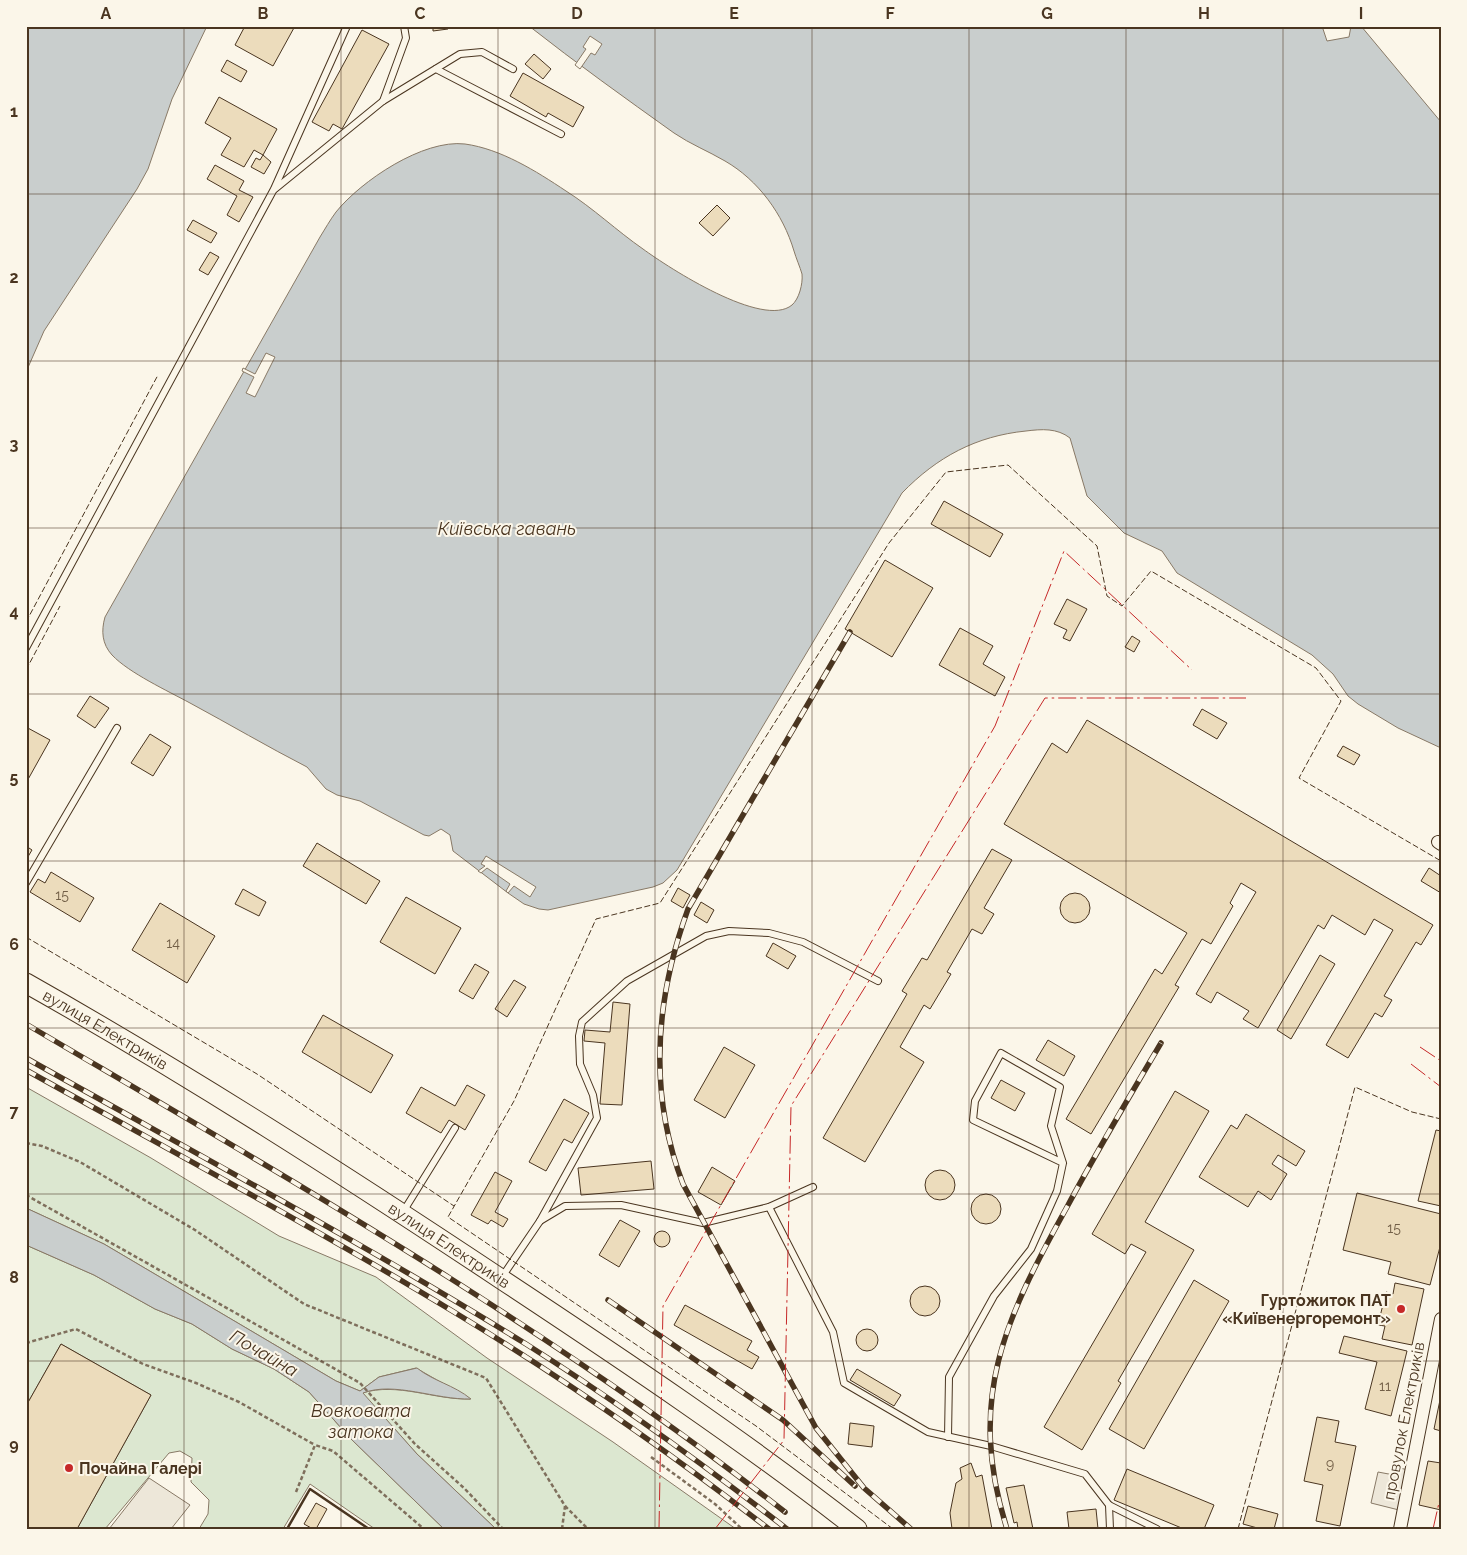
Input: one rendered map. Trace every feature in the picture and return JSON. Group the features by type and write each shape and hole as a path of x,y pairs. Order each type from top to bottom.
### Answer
{"street":[{"name":"вулиця Електриків","path":"26,983 201,1085 402,1213 725,1431 857,1529"},
{"name":"провулок Електриків","path":"1400,1529 1441,1318"}],"lane":[{"path":"26,648 274,190 347,26"},
{"path":"383,101 406,38 404,26"},
{"path":"274,190 383,101 460,54 482,52 513,69"},
{"path":"436,69 561,134"},
{"path":"26,883 117,728"},
{"path":"501,1279 540,1221 597,1118 593,1096 580,1064 579,1036 582,1022 598,1005 627,981 706,936 729,931 769,932 803,942 878,981"},
{"path":"948,1437 949,1377 994,1296 1031,1249 1057,1190 1063,1163 1051,1126 1060,1087 1001,1053 975,1101 973,1120 1063,1163"},
{"path":"402,1213 455,1128"},
{"path":"540,1221 566,1206 621,1205 703,1222 769,1207 813,1187"},
{"path":"769,1207 833,1332 844,1384 928,1432 990,1446 1085,1474 1109,1505 1157,1529"},
{"path":"1109,1505 1110,1529"}],"path":[{"path":"26,1143 42,1146 80,1162 195,1230 304,1304 486,1378 565,1506 588,1529"},
{"path":"26,1195 360,1383 415,1444 464,1488 502,1529"},
{"path":"26,1343 76,1329 143,1364 196,1383 238,1402 315,1445 333,1451 424,1529"},
{"path":"296,1492 315,1445"},
{"path":"651,1457 716,1504 742,1529"},
{"path":"562,1529 565,1506"}],"green space":[{"path":"26,1087 151,1158 279,1236 376,1277 487,1358 613,1442 736,1529 496,1529 417,1454 362,1393 389,1389 456,1399 470,1399 416,1368 379,1377 360,1391 336,1381 104,1244 26,1208"},
{"path":"26,1245 94,1275 155,1309 192,1324 232,1349 274,1369 309,1392 351,1439 444,1529 375,1529 310,1484 283,1529 199,1529 208,1514 209,1500 191,1482 192,1458 180,1451 169,1453 105,1529 77,1529 151,1395 61,1344 26,1406"}],"shaded area":[{"path":"1396,1467 1408,1470 1399,1510 1371,1503 1378,1472 1394,1475"},
{"path":"149,1478 190,1505 171,1529 109,1529"}],"water":[{"path":"26,26 207,26 172,99 148,169 137,189 44,331 26,372"},
{"name":"Київська гавань","path":"529,26 1361,26 1441,122 1441,748 1398,728 1358,704 1348,696 1333,674 1312,655 1177,573 1162,551 1124,533 1087,496 1070,438 1060,432 1049,430 1032,430 1008,434 974,443 943,459 915,480 902,493 677,870 663,883 653,887 548,910 524,904 453,851 450,835 441,829 429,836 424,835 360,801 337,795 326,789 307,767 149,681 119,662 104,642 103,627 105,617 330,221 347,200 394,164 412,155 448,144 465,144 492,151 518,162 555,183 656,258 716,293 739,303 760,309 778,310 792,305 797,299 802,282 800,268 783,224 768,199 758,188 725,161 674,133"},
{"name":"Вовковата затока","path":"26,1208 104,1244 336,1381 360,1391 379,1377 417,1368 464,1394 471,1399 458,1399 388,1389 363,1393 417,1454 496,1529 444,1529 351,1439 309,1392 274,1369 232,1349 192,1324 155,1309 94,1275 26,1245"}],"pier":[{"path":"1322,26 1351,26 1349,37 1327,41"},
{"path":"590,36 602,44 595,55 591,53 580,69 575,65 586,49 583,47"},
{"path":"266,353 275,357 255,397 246,393 254,377 242,371 243,368 255,374"},
{"path":"486,856 536,887 530,897 514,886 508,893 506,891 510,884 487,868 481,873 478,871 485,866 481,864"}],"building":[{"path":"245,26 295,26 273,66 235,45"},
{"path":"433,26 448,26 448,29 433,31"},
{"path":"362,30 389,44 342,129 333,124 329,131 312,122"},
{"path":"534,54 551,69 543,79 525,64"},
{"path":"227,60 247,71 241,82 221,71"},
{"path":"523,73 584,107 573,127 548,113 546,117 510,96"},
{"path":"219,97 277,129 263,155 254,150 244,167 221,155 231,138 205,123"},
{"path":"263,155 271,162 264,174 251,167 256,158 260,160"},
{"path":"215,165 244,181 239,190 253,197 239,222 227,215 237,196 207,179"},
{"path":"717,205 730,218 713,236 699,223"},
{"path":"193,220 217,233 211,243 187,230"},
{"path":"210,252 219,257 208,275 199,270"},
{"path":"944,501 1003,534 990,557 931,524"},
{"path":"885,560 933,588 892,657 845,629"},
{"path":"1067,599 1087,609 1070,641 1063,638 1067,630 1054,624"},
{"path":"960,628 993,646 983,664 1005,677 995,696 939,665"},
{"path":"1132,636 1140,641 1134,652 1125,647"},
{"path":"90,696 109,708 95,728 77,716"},
{"path":"1202,709 1227,723 1217,739 1193,725"},
{"path":"1087,720 1433,925 1421,945 1416,942 1384,996 1392,1000 1382,1017 1375,1013 1348,1058 1326,1045 1393,930 1374,919 1365,935 1332,915 1324,929 1318,925 1258,1028 1243,1019 1249,1011 1217,992 1211,1003 1196,994 1256,892 1241,883 1230,903 1233,906 1211,944 1202,939 1175,985 1179,987 1091,1134 1066,1119 1155,969 1162,974 1187,933 1004,824 1052,743 1067,753"},
{"path":"26,727 50,740 26,783"},
{"path":"150,734 171,747 153,776 131,763"},
{"path":"1343,746 1360,755 1354,765 1337,756"},
{"path":"317,843 380,881 366,904 303,866"},
{"path":"26,846 32,850 26,860"},
{"path":"992,849 1012,860 984,908 994,914 982,934 972,929 947,972 951,974 930,1009 924,1005 900,1047 924,1062 865,1162 823,1138 907,994 902,991 922,958 927,960"},
{"path":"1429,868 1441,876 1441,893 1421,881"},
{"path":"51,872 94,898 80,922 30,892 38,879 45,883"},
{"path":"678,888 690,895 683,908 671,901"},
{"path":"243,889 266,902 259,916 235,904"},
{"path":"1075,893 1086,897 1090,908 1086,919 1075,923 1064,919 1060,908 1064,897"},
{"path":"406,897 461,928 435,974 380,942"},
{"path":"701,902 714,910 707,923 694,915"},
{"path":"160,903 215,936 187,983 132,950"},
{"path":"773,943 796,956 788,969 766,956"},
{"path":"1320,955 1335,964 1291,1039 1277,1030"},
{"path":"475,964 489,972 473,999 459,991"},
{"path":"514,980 526,987 507,1017 495,1009"},
{"path":"613,1002 630,1004 622,1105 600,1104 605,1043 584,1041 585,1030 610,1032"},
{"path":"323,1015 393,1055 371,1093 302,1052"},
{"path":"1048,1040 1075,1056 1064,1076 1036,1060"},
{"path":"724,1047 755,1065 725,1118 694,1100"},
{"path":"1001,1080 1025,1093 1015,1111 991,1098"},
{"path":"467,1085 485,1095 465,1130 449,1120 441,1133 406,1113 421,1087 455,1106"},
{"path":"1175,1091 1209,1111 1145,1222 1194,1250 1118,1381 1121,1383 1082,1450 1044,1427 1146,1252 1131,1244 1125,1254 1092,1234"},
{"path":"564,1099 589,1113 572,1143 564,1139 546,1171 529,1162"},
{"path":"1246,1114 1305,1151 1296,1166 1278,1155 1272,1164 1287,1174 1271,1200 1258,1191 1248,1207 1199,1177 1231,1125 1237,1129"},
{"path":"1436,1130 1441,1131 1441,1206 1418,1201"},
{"path":"651,1161 654,1189 581,1195 578,1168"},
{"path":"712,1167 735,1181 721,1205 698,1192"},
{"path":"940,1170 951,1174 955,1185 951,1196 940,1200 929,1196 925,1185 929,1174"},
{"path":"495,1172 512,1181 495,1212 508,1219 503,1227 491,1220 488,1224 471,1215"},
{"path":"1357,1193 1441,1214 1441,1243 1430,1285 1388,1274 1391,1262 1343,1250"},
{"path":"986,1194 997,1198 1001,1209 997,1220 986,1224 975,1220 971,1209 975,1198"},
{"path":"620,1220 640,1231 619,1267 599,1255"},
{"path":"662,1231 670,1239 662,1247 654,1239"},
{"path":"1194,1280 1229,1301 1144,1449 1109,1429"},
{"name":"Гуртожиток ПАТ «Київенергоремонт»","path":"1395,1283 1424,1289 1412,1345 1382,1339 1385,1326 1378,1325 1386,1292 1393,1294"},
{"path":"925,1286 936,1290 940,1301 936,1312 925,1316 914,1312 910,1301 914,1290"},
{"path":"685,1305 752,1341 747,1350 759,1357 752,1369 674,1325"},
{"path":"867,1329 875,1332 878,1340 875,1348 867,1351 859,1348 856,1340 859,1332"},
{"path":"1344,1336 1407,1351 1391,1416 1365,1409 1377,1362 1339,1353"},
{"name":"Почайна Галері","path":"61,1344 151,1395 77,1529 26,1529 26,1406"},
{"path":"857,1369 901,1395 894,1406 850,1380"},
{"path":"1441,1395 1441,1431 1434,1429"},
{"path":"1317,1417 1339,1421 1335,1442 1356,1446 1340,1526 1316,1521 1323,1485 1304,1481"},
{"path":"850,1423 874,1426 872,1447 848,1444"},
{"path":"1428,1461 1441,1463 1441,1510 1419,1505"},
{"path":"971,1463 976,1477 982,1475 992,1529 952,1529 950,1513 956,1483 962,1479 960,1468"},
{"path":"1127,1469 1214,1505 1204,1529 1184,1529 1114,1500"},
{"path":"1024,1485 1033,1529 1018,1529 1017,1522 1014,1523 1006,1488"},
{"path":"316,1503 327,1509 316,1529 313,1529 304,1524"},
{"path":"1248,1506 1278,1514 1274,1529 1261,1529 1243,1524"},
{"path":"1096,1509 1098,1529 1069,1529 1067,1512"}],"railway":[{"path":"850,632 688,909 668,978 660,1046 660,1081 664,1115 672,1150 683,1184 816,1428 864,1488 911,1529"},
{"path":"26,1024 318,1197 509,1316 695,1444 785,1512"},
{"path":"1007,1529 995,1482 990,1440 992,1400 998,1361 1010,1324 1045,1248 1101,1145 1161,1043"},
{"path":"26,1058 278,1198 526,1344 659,1434 787,1529"},
{"path":"26,1070 401,1280 495,1337 614,1416 692,1471 769,1529"},
{"path":"608,1300 783,1420 855,1486"}],"fence":[{"path":"26,622 158,375"},
{"path":"893,1529 756,1426 448,1217 514,1101 596,919 660,903 889,543 946,472 1008,465 1097,546 1107,596 1122,606 1151,571 1316,668 1341,701 1299,778 1441,861"},
{"path":"26,670 60,606"},
{"path":"26,937 257,1074 454,1206"},
{"path":"1238,1529 1355,1087 1412,1112 1441,1119"}],"wall":[{"path":"287,1529 310,1489 369,1529"}],"power":[{"path":"659,1529 663,1306 995,726 1064,551 1192,670"},
{"path":"715,1529 784,1440 791,1106 1045,698 1246,698"},
{"path":"1420,1047 1441,1061"},
{"path":"1411,1064 1441,1087"},
{"path":"1433,1529 1441,1494"}],"place":[{"name":"Гуртожиток ПАТ «Київенергоремонт»","path":"1401,1309"},
{"name":"Почайна Галері","path":"69,1468"}],"water label":[{"name":"Почайна","path":"264,1353"}]}
